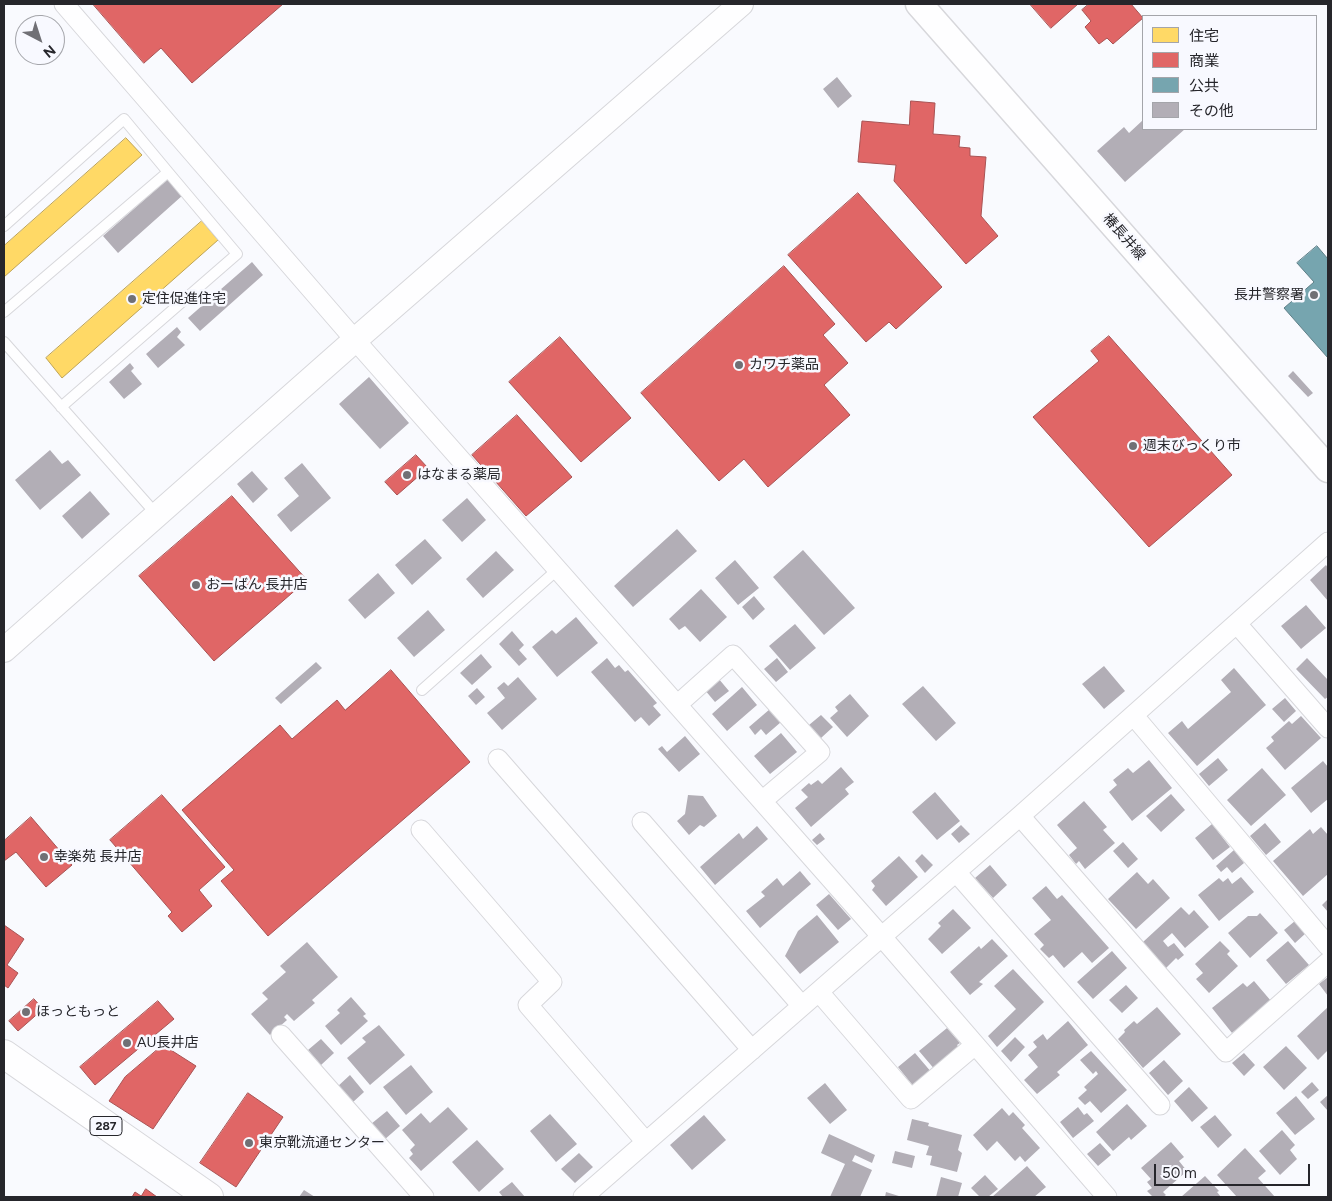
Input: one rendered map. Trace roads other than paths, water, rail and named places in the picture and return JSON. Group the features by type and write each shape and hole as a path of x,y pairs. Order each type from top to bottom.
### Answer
{"highway":[{"name":"287","path":"4,1054 209,1197"}],"main road":[{"name":"椿長井線","path":"919,4 1328,469"}],"street":[{"path":"64,4 355,340 882,937 1107,1197"},
{"path":"4,650 355,340 741,4"},
{"path":"583,1197 1134,716 1328,542"},
{"path":"1237,624 1328,728"},
{"path":"677,705 733,655 820,752 762,801"},
{"path":"1134,716 1328,946"},
{"path":"498,759 752,1050"},
{"path":"1020,816 1226,1052 1328,962"},
{"path":"642,822 802,1006"},
{"path":"421,830 552,982 528,1005 646,1142"},
{"path":"956,872 1160,1105"},
{"path":"819,992 911,1099 975,1045"},
{"path":"281,1036 424,1197"}],"lane":[{"path":"4,226 124,119 237,254 61,407"},
{"path":"4,312 168,172"},
{"path":"4,342 157,515"},
{"path":"422,690 557,570"}],"place":[{"name":"長井警察署","path":"1314,295"},
{"name":"定住促進住宅","path":"132,299"},
{"name":"カワチ薬品","path":"739,365"},
{"name":"週末びっくり市","path":"1133,446"},
{"name":"はなまる薬局","path":"407,475"},
{"name":"おーばん 長井店","path":"196,585"},
{"name":"幸楽苑 長井店","path":"44,857"},
{"name":"ほっともっと","path":"26,1012"},
{"name":"AU長井店","path":"127,1043"},
{"name":"東京靴流通センター","path":"249,1143"}]}
